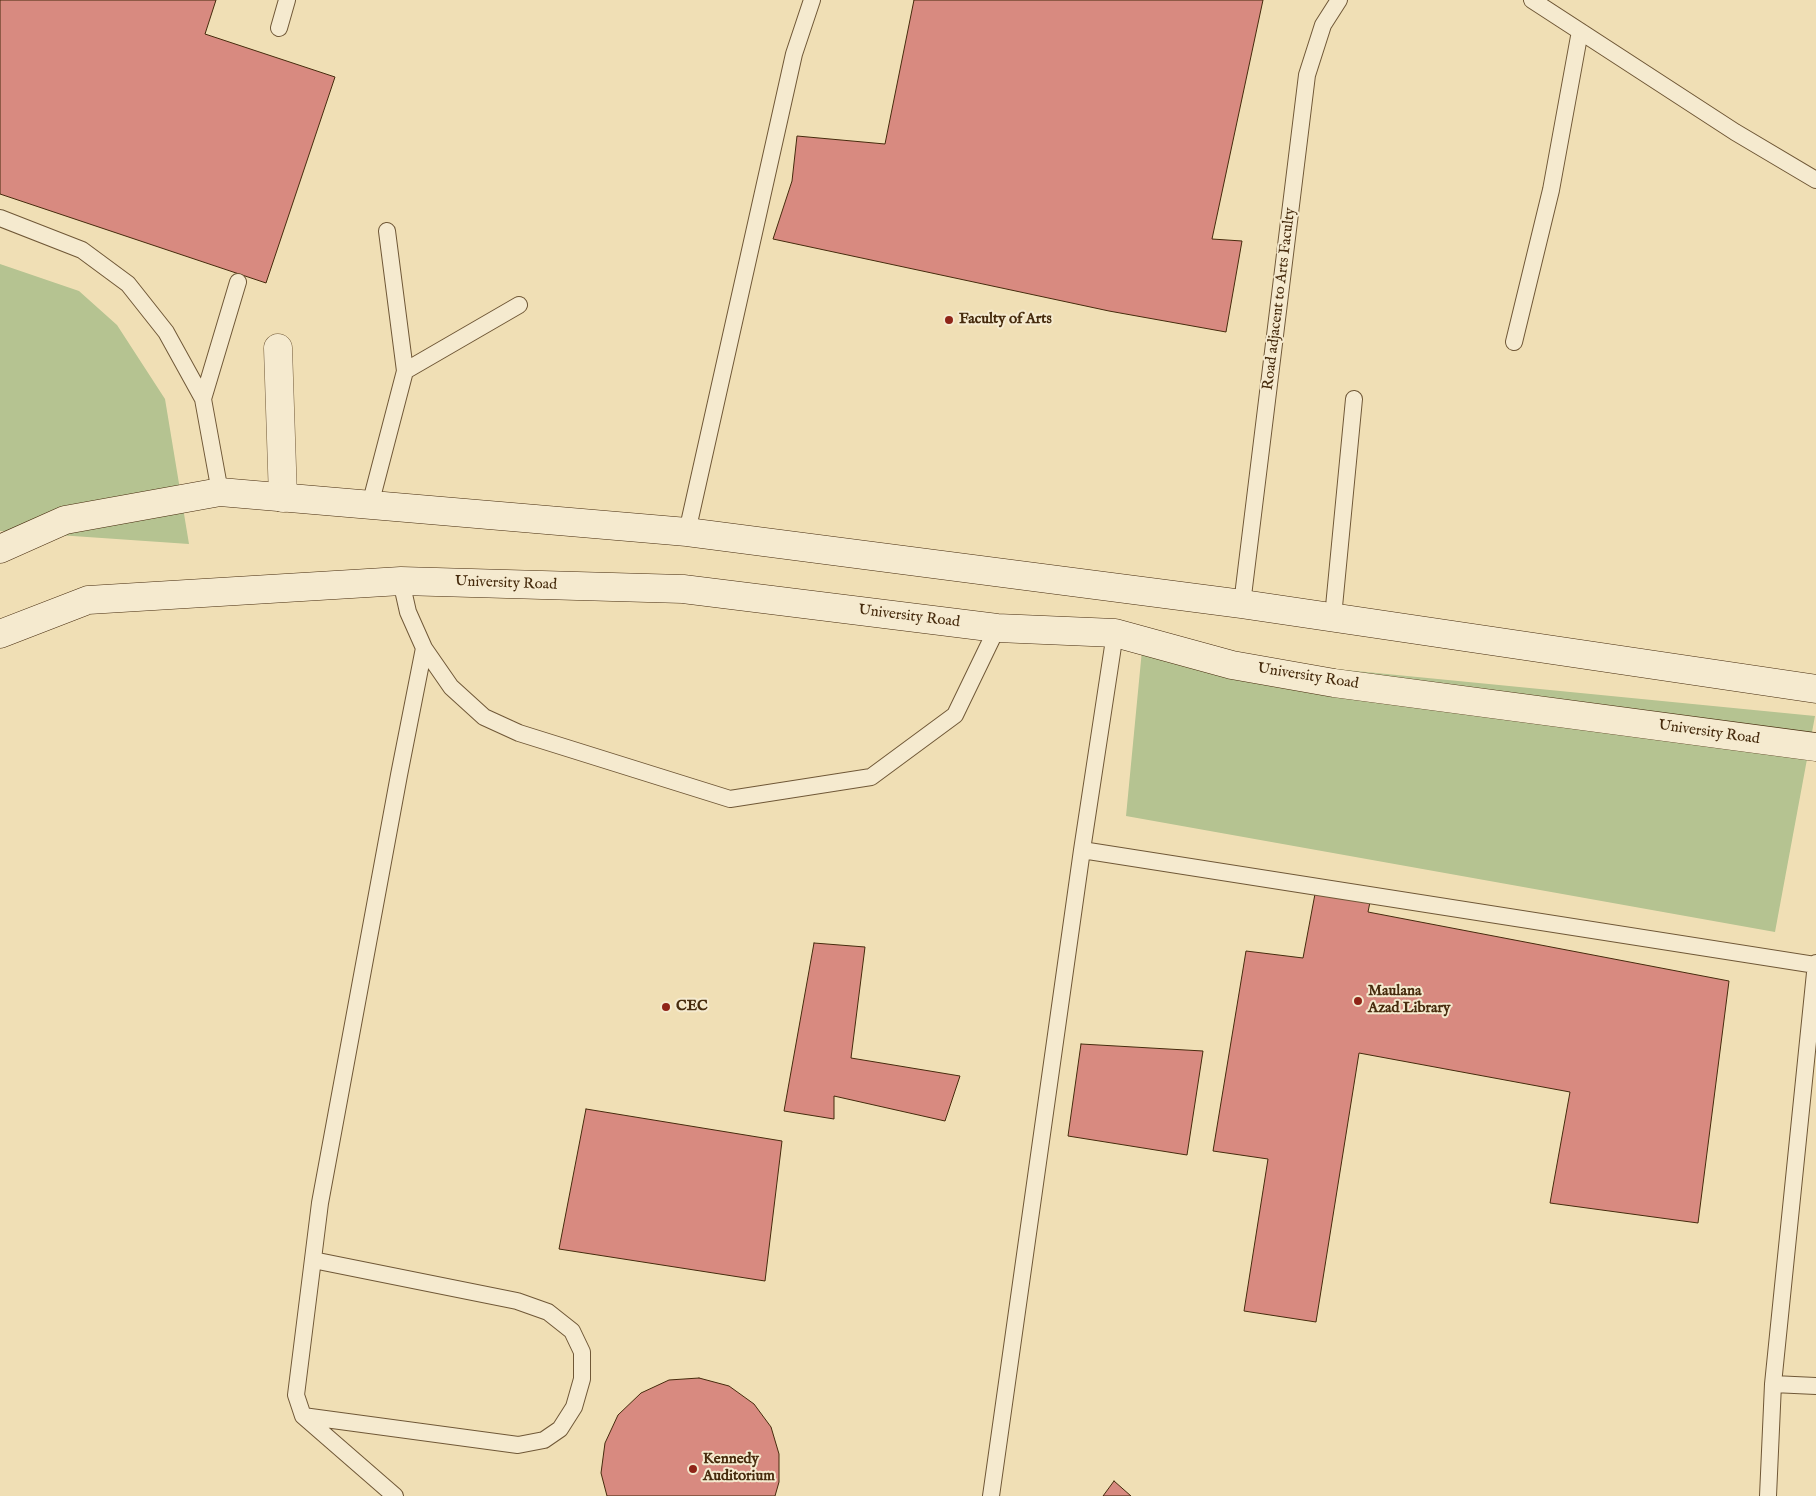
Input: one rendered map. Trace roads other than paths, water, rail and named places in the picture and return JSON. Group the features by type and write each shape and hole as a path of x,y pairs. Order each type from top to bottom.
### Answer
{"main road":[{"path":"278,348 282,498"},
{"path":"0,549 64,520 220,492 687,532 1242,604 1816,689"},
{"name":"University Road","path":"0,634 88,600 402,581 683,589 996,628 1115,633 1232,665 1334,683 1816,747"}],"lane":[{"path":"279,28 287,0"},
{"path":"687,532 794,54 812,0"},
{"name":"Road adjacent to Arts Faculty","path":"1242,604 1307,76 1323,25 1339,0"},
{"path":"1532,0 1735,132 1816,180"},
{"path":"1514,342 1551,190 1580,31"},
{"path":"0,218 82,250 128,284 166,332 203,399 220,492"},
{"path":"370,505 405,371 387,231"},
{"path":"203,399 238,282"},
{"path":"405,371 519,305"},
{"path":"1333,617 1354,399"},
{"path":"402,581 408,612 424,648 451,687 484,717 519,732 730,799 871,777 955,715 996,628"},
{"path":"991,1496 1082,850 1115,633"},
{"path":"395,1496 303,1416 296,1395 320,1203 424,648"},
{"path":"1082,850 1816,964 1773,1384 1768,1496"},
{"path":"303,1416 518,1445 544,1440 560,1429 574,1406 582,1379 582,1352 572,1331 548,1312 517,1301 313,1260"},
{"path":"1773,1384 1816,1386"}],"place":[{"name":"Faculty of Arts","path":"949,320"},
{"name":"Maulana Azad Library","path":"1358,1001"},
{"name":"CEC","path":"666,1007"},
{"name":"Kennedy Auditorium","path":"693,1469"}]}
